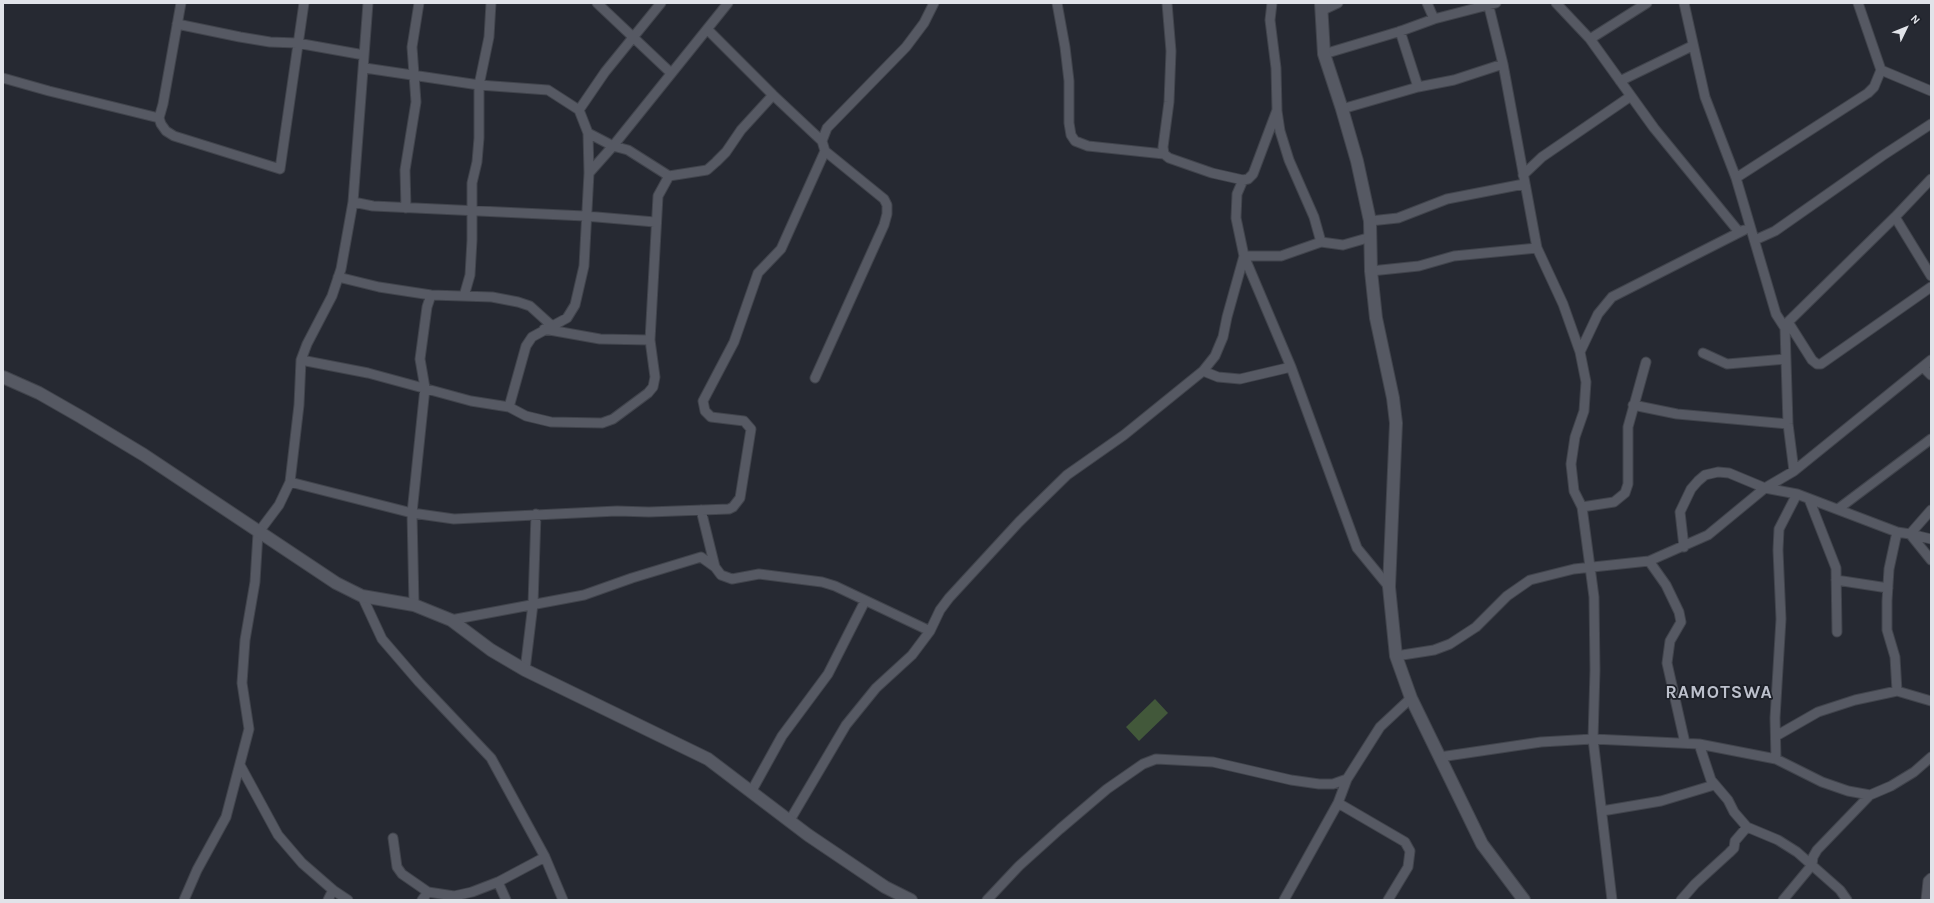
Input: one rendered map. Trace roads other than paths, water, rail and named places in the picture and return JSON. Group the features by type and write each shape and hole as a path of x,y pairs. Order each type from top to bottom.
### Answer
{"street":[{"path":"158,118 174,50 176,24 181,3"},
{"path":"3,78 158,118 166,131 174,136 280,169 297,43 304,3"},
{"path":"184,900 197,870 226,817 249,729 242,683 245,640 255,582 258,533 279,505 290,482 299,405 300,360 332,296 338,277 353,202 365,68 364,55 368,3"},
{"path":"406,208 405,170 416,102 412,47 419,3"},
{"path":"464,296 470,275 472,240 472,183 477,162 479,138 479,85 489,37 491,3"},
{"path":"597,3 671,73"},
{"path":"579,110 605,72 661,3"},
{"path":"589,173 708,30 728,3"},
{"path":"822,141 831,124 906,47 924,23 934,3"},
{"path":"1056,3 1065,47 1069,81 1069,123 1071,135 1075,141 1088,146 1164,154 1169,158 1212,173 1243,180 1253,174 1277,110"},
{"path":"1164,154 1163,147 1169,102 1171,51 1167,3"},
{"path":"1272,3 1270,20 1276,68 1277,110 1282,138 1289,160 1314,217 1321,242"},
{"path":"1338,3 1321,7 1324,54 1342,108 1357,161 1370,221 1371,271 1376,318 1393,398 1396,423 1389,587 1396,656 1411,698 1482,844 1524,900"},
{"path":"1427,3 1434,19"},
{"path":"1556,3 1590,39 1687,170 1739,232"},
{"path":"1590,39 1647,3"},
{"path":"1684,3 1692,46 1705,97 1736,178 1776,314 1812,360 1817,364 1821,364 1931,287"},
{"path":"1736,178 1868,93 1876,83 1881,70 1858,3"},
{"path":"1324,54 1434,19 1491,4 1537,248 1563,304 1580,352 1586,382 1584,411 1575,437 1571,464 1574,491 1582,507 1594,597 1595,670 1593,739 1612,900"},
{"path":"176,24 240,38 270,42 297,43 364,55"},
{"path":"708,30 773,95 822,141 825,151 884,199 887,214 816,378"},
{"path":"1400,31 1418,88"},
{"path":"1620,81 1692,46"},
{"path":"1342,108 1454,80 1503,64"},
{"path":"365,68 479,85 532,87 548,90 579,110 588,133 589,173 585,216 584,266 575,306 567,318 532,337 526,346 509,407"},
{"path":"1881,70 1931,91"},
{"path":"588,133 613,146 628,150 669,176 707,170 726,152 741,130 773,95"},
{"path":"1370,221 1398,218 1448,199 1523,180 1542,157 1631,96"},
{"path":"1755,240 1775,231 1882,156 1931,124"},
{"path":"290,482 412,513 454,519 536,514 729,509 737,504 741,490 751,429 744,421 711,417 705,411 703,401 734,342 758,273 781,249 825,151"},
{"path":"300,360 368,373 471,401 509,407 526,416 551,422 602,423 613,419 648,393 653,387 655,377 650,340 655,222 658,196 669,176"},
{"path":"1794,471 1788,424 1786,325 1895,217 1931,179"},
{"path":"1243,180 1236,194 1236,218 1244,256 1292,367 1357,548 1389,587"},
{"path":"353,202 373,206 585,216 655,222"},
{"path":"1895,217 1931,276"},
{"path":"1580,352 1598,314 1612,297 1751,227"},
{"path":"1244,256 1281,256 1321,242 1342,245 1371,237"},
{"path":"1371,271 1419,266 1454,256 1537,248"},
{"path":"790,820 846,724 876,688 912,655 930,631 940,610 949,598 1019,522 1067,475 1124,435 1203,371 1215,356 1223,337 1244,256"},
{"path":"338,277 379,288 431,295 492,297 518,302 530,306 548,327 600,339 650,340"},
{"path":"414,605 412,513 426,388 420,360 427,307 431,295"},
{"path":"1703,353 1727,364 1786,359"},
{"path":"1396,656 1434,650 1450,644 1476,627 1507,596 1530,580 1590,567 1649,561 1684,547 1708,535 1766,488 1794,471 1931,360"},
{"path":"1582,507 1614,502 1625,493 1628,484 1628,427 1646,362"},
{"path":"1203,371 1218,377 1240,379 1292,367"},
{"path":"1923,367 1931,375"},
{"path":"3,377 39,393 144,455 258,533 336,583 362,596 414,605 451,620 491,650 525,670 708,759 751,792 885,887 911,900"},
{"path":"1633,405 1677,414 1788,424"},
{"path":"1838,509 1931,439"},
{"path":"1684,547 1680,512 1691,488 1698,480 1705,475 1718,472 1729,473 1766,488 1809,498 1897,532 1931,539"},
{"path":"1776,759 1775,718 1781,619 1778,550 1779,529 1797,494"},
{"path":"1809,498 1834,560 1837,632"},
{"path":"701,510 715,567"},
{"path":"1910,534 1931,510"},
{"path":"525,670 533,604 536,514"},
{"path":"1897,532 1889,569 1888,588 1888,630 1895,657 1897,691"},
{"path":"1910,534 1931,560"},
{"path":"451,620 584,595 696,558 706,559 721,575 732,579 759,574 822,582 930,631"},
{"path":"1649,561 1666,585 1679,612 1681,622 1670,641 1666,663 1685,743"},
{"path":"1836,580 1888,588"},
{"path":"362,596 382,638 419,682 491,758 545,857 563,900"},
{"path":"751,792 782,736 828,674 865,601"},
{"path":"1776,736 1818,712 1855,700 1897,691 1931,701"},
{"path":"1284,900 1338,803 1347,779 1380,727 1411,698"},
{"path":"1440,757 1541,742 1593,739 1698,744 1776,759 1822,782 1848,791 1870,795"},
{"path":"1698,744 1714,785 1728,800 1734,812 1747,827 1778,840 1812,865 1840,890 1847,900"},
{"path":"1783,900 1812,865 1813,857 1817,850 1870,795 1892,786 1914,772 1931,758"},
{"path":"987,900 1019,866 1107,789 1126,774 1156,759 1213,762 1261,774 1319,784 1333,784 1347,779"},
{"path":"240,765 278,835 302,863 333,890 348,900"},
{"path":"1602,811 1661,801 1714,785"},
{"path":"1338,803 1405,842 1410,850 1408,867 1388,900"},
{"path":"1681,900 1695,884 1729,854 1734,848 1735,841 1747,827"},
{"path":"393,838 397,867 402,874 428,892 455,898 498,882 545,857"},
{"path":"1926,900 1928,881 1931,878"},
{"path":"498,882 506,900"},
{"path":"328,900 333,890"},
{"path":"422,900 428,892"}],"district":[{"name":"RAMOTSWA","path":"1719,693"}]}
